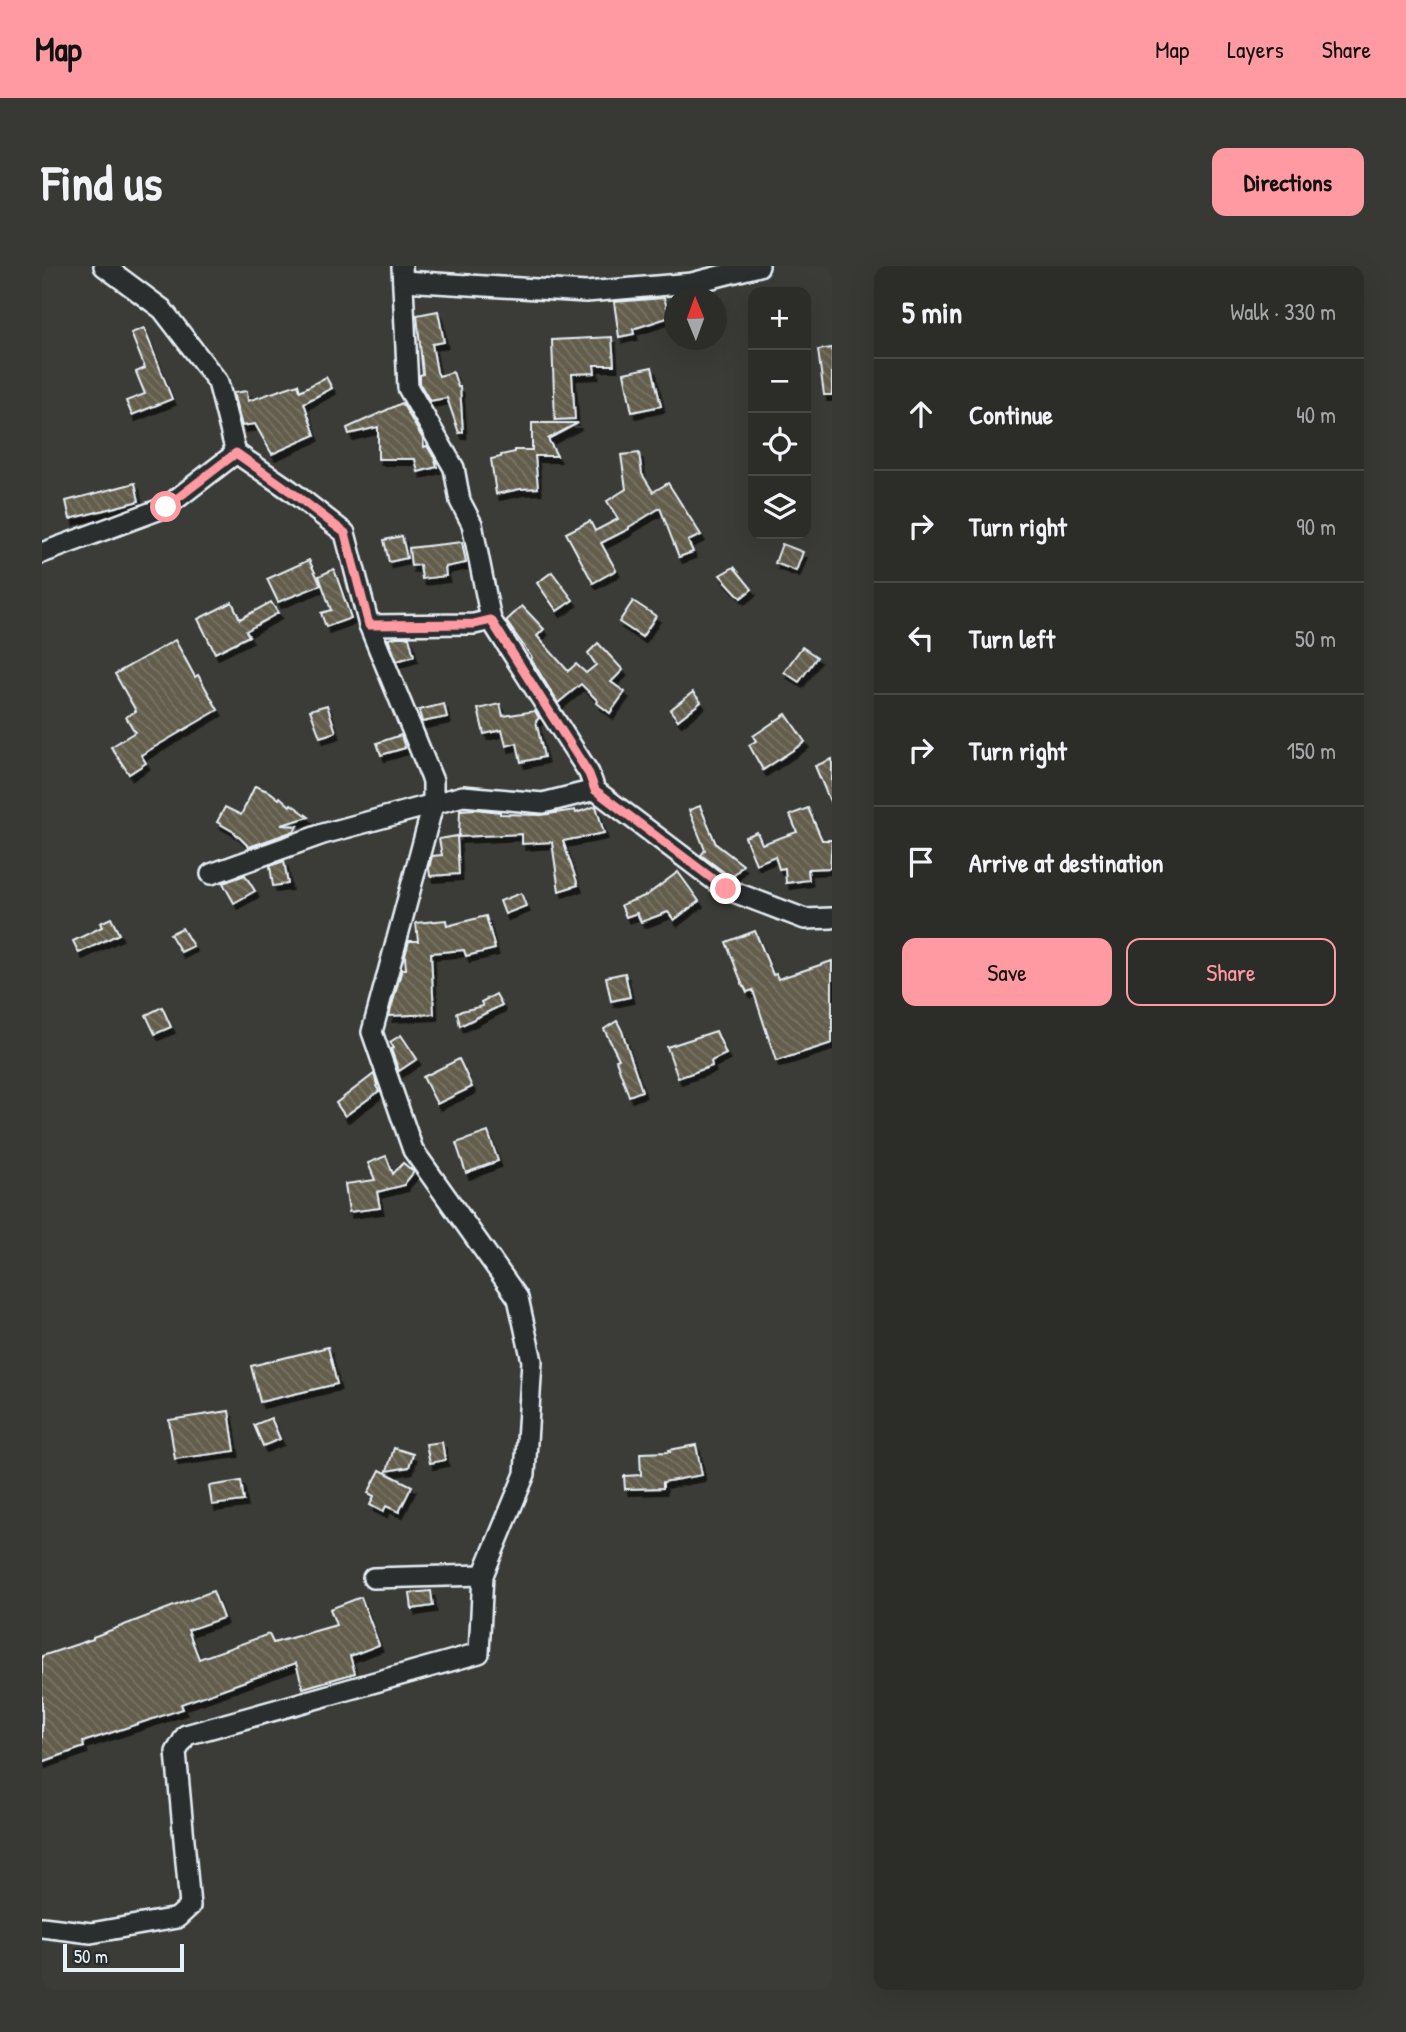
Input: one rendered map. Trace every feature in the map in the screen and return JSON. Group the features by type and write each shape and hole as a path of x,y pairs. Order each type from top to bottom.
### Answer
{"street":[{"path":"42,1927 90,1933 177,1919 190,1906 176,1752 186,1735 479,1653 483,1575 526,1474 532,1361 518,1297 413,1150 372,1032 433,805 433,780 369,625 345,533 236,453 218,382 162,309 104,266"},
{"path":"759,266 692,283 586,292 403,273 408,388 454,468 460,501 472,524 491,620 589,774 595,790 726,889 805,919 832,918"},
{"path":"42,554 166,507 236,453"},
{"path":"369,625 474,624 491,620"},
{"path":"211,874 323,834 463,796 543,803 595,790"},
{"path":"373,1578 483,1575"}],"building":[{"path":"664,298 664,319 633,329 634,334 619,337 614,302"},
{"path":"438,311 444,342 432,344 439,376 453,372 460,387 463,432 459,433 447,398 430,401 420,384 420,375 423,374 417,315"},
{"path":"144,328 172,399 132,415 126,401 145,394 136,372 145,368 131,333"},
{"path":"612,337 614,365 594,365 595,373 572,374 575,419 555,420 552,340"},
{"path":"832,348 832,395 824,395 818,350"},
{"path":"652,367 661,406 632,412 624,373"},
{"path":"326,377 332,388 304,403 315,435 272,454 255,424 242,426 233,393 247,391 248,401 298,384 300,391"},
{"path":"402,403 437,467 418,472 415,459 378,459 378,427 349,434 347,428"},
{"path":"532,423 578,423 548,439 557,456 535,456 538,488 496,494 491,459 515,450 532,450"},
{"path":"639,453 642,474 653,492 668,483 701,535 688,541 693,552 679,557 660,508 629,529 601,543 616,570 593,583 566,533 590,521 595,531 618,519 607,501 626,489 621,455"},
{"path":"135,483 139,501 70,519 66,501"},
{"path":"402,536 407,558 389,562 384,540"},
{"path":"462,542 466,563 445,567 446,576 422,579 420,565 411,566 409,548"},
{"path":"782,544 803,552 796,571 775,563"},
{"path":"309,560 321,585 278,602 267,579"},
{"path":"734,567 752,589 741,598 720,575"},
{"path":"334,569 351,618 326,627 321,613 331,610 319,576"},
{"path":"552,572 573,600 557,611 537,583"},
{"path":"633,601 656,616 642,637 619,622"},
{"path":"232,602 240,619 271,602 278,613 246,631 249,636 215,653 198,619"},
{"path":"522,606 544,629 537,636 568,671 576,664 586,673 596,665 588,653 598,643 623,670 611,682 625,692 610,713 597,703 581,684 558,703 532,658 506,621"},
{"path":"409,637 414,656 397,661 388,639"},
{"path":"175,640 195,677 198,675 218,710 141,755 146,763 129,774 111,747 135,732 126,717 136,711 115,674"},
{"path":"802,647 817,657 799,682 784,672"},
{"path":"693,692 701,702 678,720 670,710"},
{"path":"444,704 447,717 422,722 419,710"},
{"path":"500,704 503,716 535,711 539,718 536,721 544,757 521,762 517,743 506,746 502,730 484,734 478,709"},
{"path":"327,705 336,732 320,737 310,710"},
{"path":"786,714 805,742 763,770 749,745 756,741 753,736"},
{"path":"401,735 405,748 381,755 377,743"},
{"path":"832,759 832,806 815,766"},
{"path":"255,786 279,799 280,797 309,817 281,825 298,826 294,831 249,847 234,832 217,822 225,807 241,815"},
{"path":"596,806 604,833 563,841 578,885 559,891 552,842 522,844 522,834 459,837 460,810 542,815 575,810 576,813"},
{"path":"700,806 716,844 743,865 732,878 701,855 705,850 689,810"},
{"path":"808,808 822,840 832,840 830,868 808,869 809,880 786,883 785,868 779,869 775,856 756,864 745,837 757,832 762,844 797,832 790,815"},
{"path":"457,836 459,874 430,876 432,856 442,855 439,839"},
{"path":"284,861 288,884 273,886 270,866"},
{"path":"678,872 699,901 674,920 668,912 641,922 637,913 626,917 621,905 647,895"},
{"path":"245,875 255,891 234,903 223,883"},
{"path":"521,893 526,906 505,914 500,901"},
{"path":"486,916 495,949 466,956 464,950 431,953 434,1014 389,1016 402,969 406,969 405,956 409,941 418,941 416,923 446,920 447,926"},
{"path":"111,918 119,934 79,953 73,941 102,927 100,923"},
{"path":"182,928 193,946 181,952 170,934"},
{"path":"755,931 773,975 776,974 778,979 832,961 832,1043 776,1061 753,990 747,992 743,986 726,942"},
{"path":"625,973 630,997 611,1001 606,977"},
{"path":"496,994 502,1005 460,1026 457,1012 483,1006 481,1002"},
{"path":"162,1007 171,1027 155,1034 146,1015"},
{"path":"617,1021 642,1091 629,1096 616,1060 619,1059 604,1029"},
{"path":"716,1031 726,1054 711,1061 712,1066 678,1078 667,1047"},
{"path":"401,1035 417,1059 399,1071 390,1042"},
{"path":"459,1059 472,1087 437,1104 423,1077"},
{"path":"374,1074 379,1091 345,1116 336,1103"},
{"path":"488,1132 498,1161 466,1173 456,1143"},
{"path":"386,1156 393,1174 403,1163 414,1172 405,1185 377,1192 380,1208 349,1212 345,1184 375,1180 368,1163"},
{"path":"328,1347 337,1384 260,1402 251,1366"},
{"path":"229,1411 235,1451 175,1459 169,1420"},
{"path":"271,1418 280,1439 263,1446 254,1425"},
{"path":"442,1442 445,1460 430,1463 426,1444"},
{"path":"696,1445 702,1475 663,1482 663,1488 625,1489 624,1476 641,1475 640,1453 670,1452 669,1450"},
{"path":"394,1448 413,1454 409,1467 387,1471"},
{"path":"380,1470 412,1486 399,1512 386,1506 383,1512 370,1505 374,1496 368,1493"},
{"path":"241,1481 244,1501 212,1505 209,1486"},
{"path":"213,1591 223,1618 188,1630 199,1659 269,1634 273,1643 336,1625 330,1609 361,1597 379,1645 350,1656 355,1673 303,1688 296,1663 181,1704 183,1709 83,1742 84,1747 42,1762 42,1656 93,1639"},
{"path":"431,1591 433,1606 412,1609 410,1593"}],"route":[{"path":"166,507 236,453 345,533 369,625 474,624 491,620 589,774 595,790 726,889"}]}
